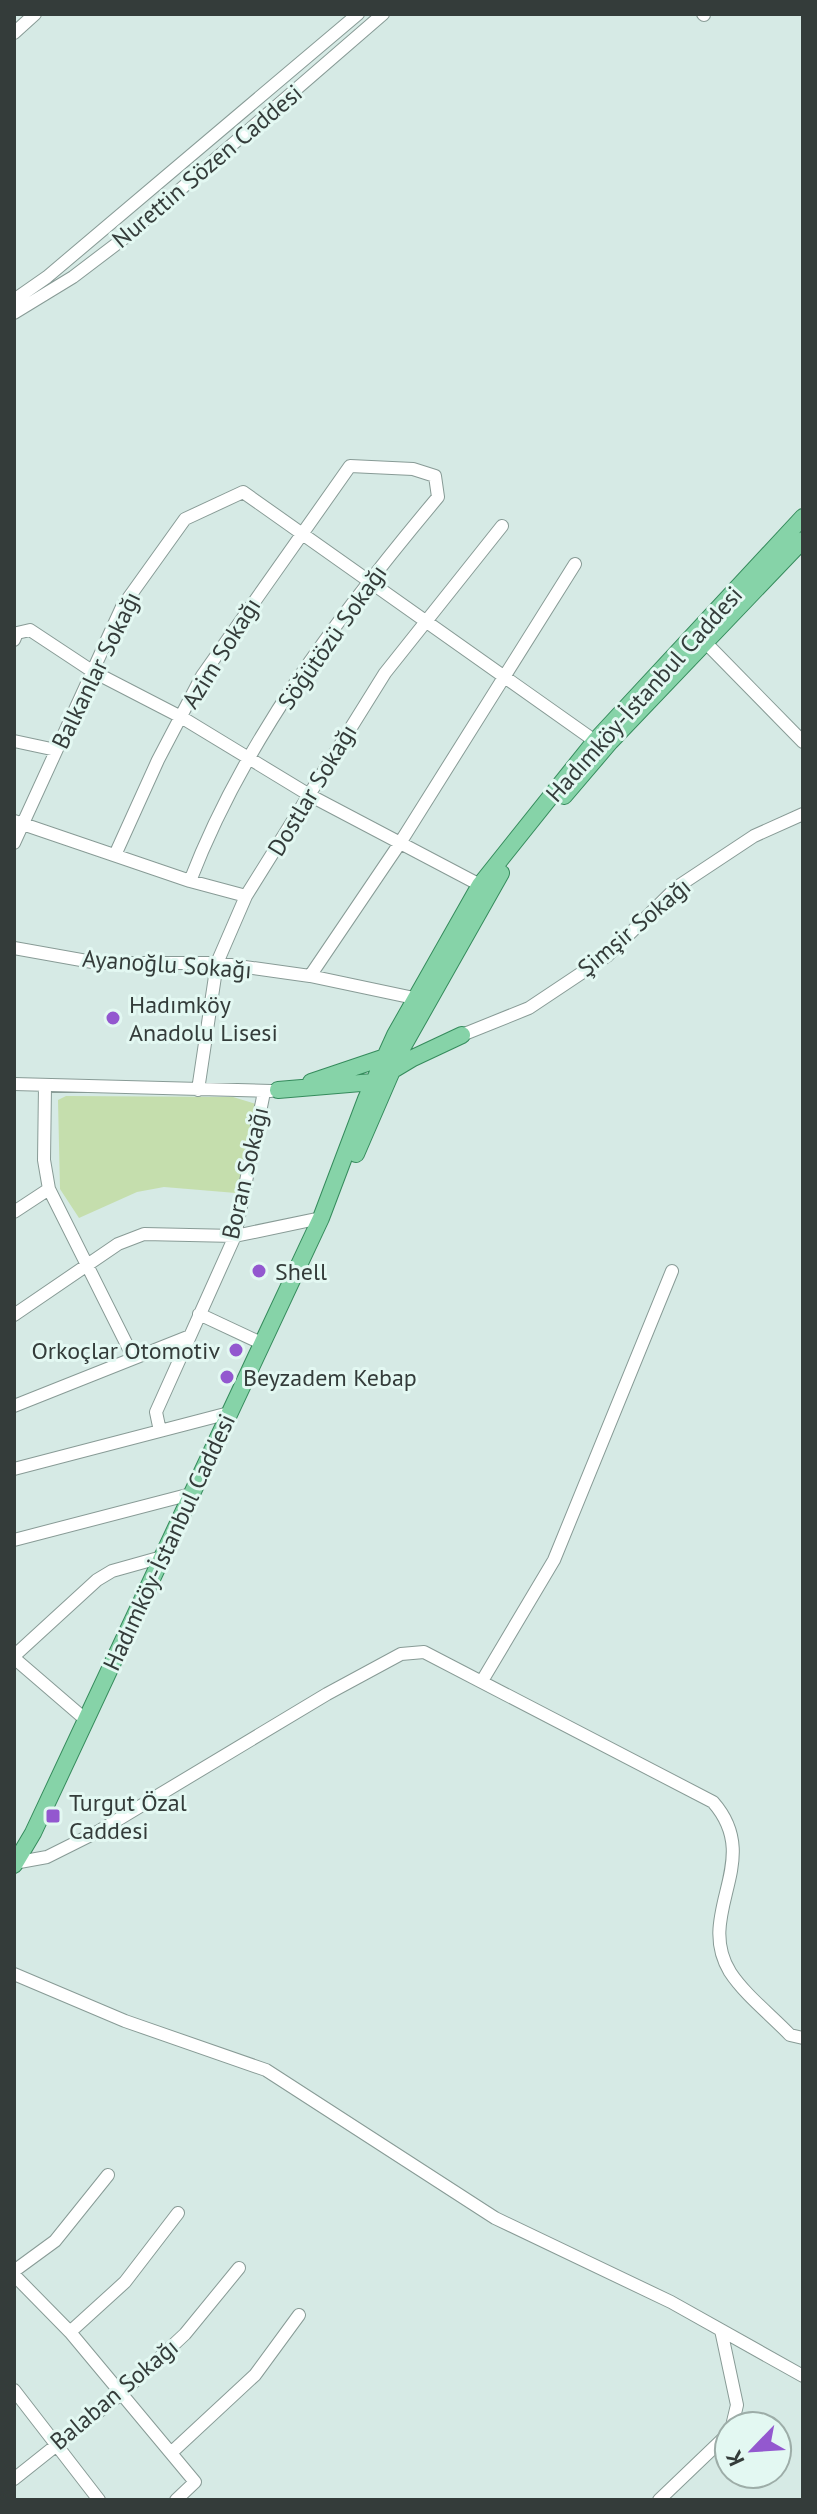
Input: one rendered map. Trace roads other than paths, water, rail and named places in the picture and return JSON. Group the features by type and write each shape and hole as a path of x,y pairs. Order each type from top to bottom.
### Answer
{"main road":[{"name":"Hadımköy-İstanbul Caddesi","path":"321,1218 349,1171 414,998 480,885 595,741 803,517"},
{"name":"Hadımköy-İstanbul Caddesi","path":"15,1861 86,1720 321,1218 373,1082 401,1050 498,877 610,742 803,540"},
{"path":"401,1050 462,1035"},
{"path":"271,1091 413,1058 462,1035"},
{"path":"271,1091 373,1082"}],"street":[{"path":"14,33 35,14"},
{"name":"Nurettin Sözen Caddesi","path":"16,305 358,14"},
{"name":"Nurettin Sözen Caddesi","path":"16,305 73,277 123,239 383,14"},
{"name":"Azim Sokağı","path":"115,855 181,717 222,645 350,466"},
{"name":"Söğütözü Sokağı","path":"190,881 214,818 308,665 369,580 438,497 435,476 413,469 350,466"},
{"name":"Balkanlar Sokağı","path":"14,843 19,823 122,607 185,519 243,492 302,532"},
{"name":"Dostlar Sokağı","path":"198,1090 217,963 246,896 311,796 360,710 502,526"},
{"path":"302,532 502,678 595,741"},
{"path":"310,976 400,843 575,564"},
{"path":"14,640 17,633 30,630 92,671 181,717 311,796 480,885"},
{"path":"706,643 803,742"},
{"path":"14,741 56,750"},
{"name":"Şimşir Sokağı","path":"462,1035 529,1008 607,956 677,887 754,836 803,814"},
{"path":"19,823 190,881 246,896"},
{"name":"Ayanoğlu Sokağı","path":"14,948 98,963 217,963 310,976 414,998"},
{"path":"14,1084 271,1091"},
{"path":"45,1086 44,1160 49,1189 133,1357"},
{"name":"Boran Sokağı","path":"160,1431 156,1412 235,1236 271,1091"},
{"path":"14,1212 49,1189"},
{"path":"14,1315 118,1244 144,1234 235,1236 321,1218"},
{"path":"482,1681 554,1560 672,1271"},
{"path":"199,1314 261,1343"},
{"path":"14,1406 190,1336"},
{"path":"14,1469 229,1413"},
{"path":"14,1540 191,1494"},
{"path":"86,1720 14,1657 112,1571 162,1557"},
{"path":"15,1861 47,1857 99,1831 222,1755 401,1654 424,1652 713,1802 733,1833 735,1858 723,1900 719,1937 730,1971 790,2035 803,2038"},
{"path":"14,1974 125,2021 266,2070 495,2218 721,2330 803,2376"},
{"path":"108,2175 55,2241 14,2273 70,2332 195,2482 176,2500"},
{"path":"70,2332 125,2282 178,2213"},
{"name":"Balaban Sokağı","path":"14,2479 56,2442 122,2393 185,2334 239,2268"},
{"path":"172,2452 255,2375 299,2315"},
{"path":"721,2330 736,2410"},
{"path":"14,2390 99,2500"},
{"path":"659,2500 713,2448"}],"place":[{"name":"Hadımköy Anadolu Lisesi","path":"113,1018"},
{"name":"Shell","path":"259,1271"},
{"name":"Orkoçlar Otomotiv","path":"236,1350"},
{"name":"Beyzadem Kebap","path":"227,1377"},
{"name":"Turgut Özal Caddesi","path":"53,1816"}]}
